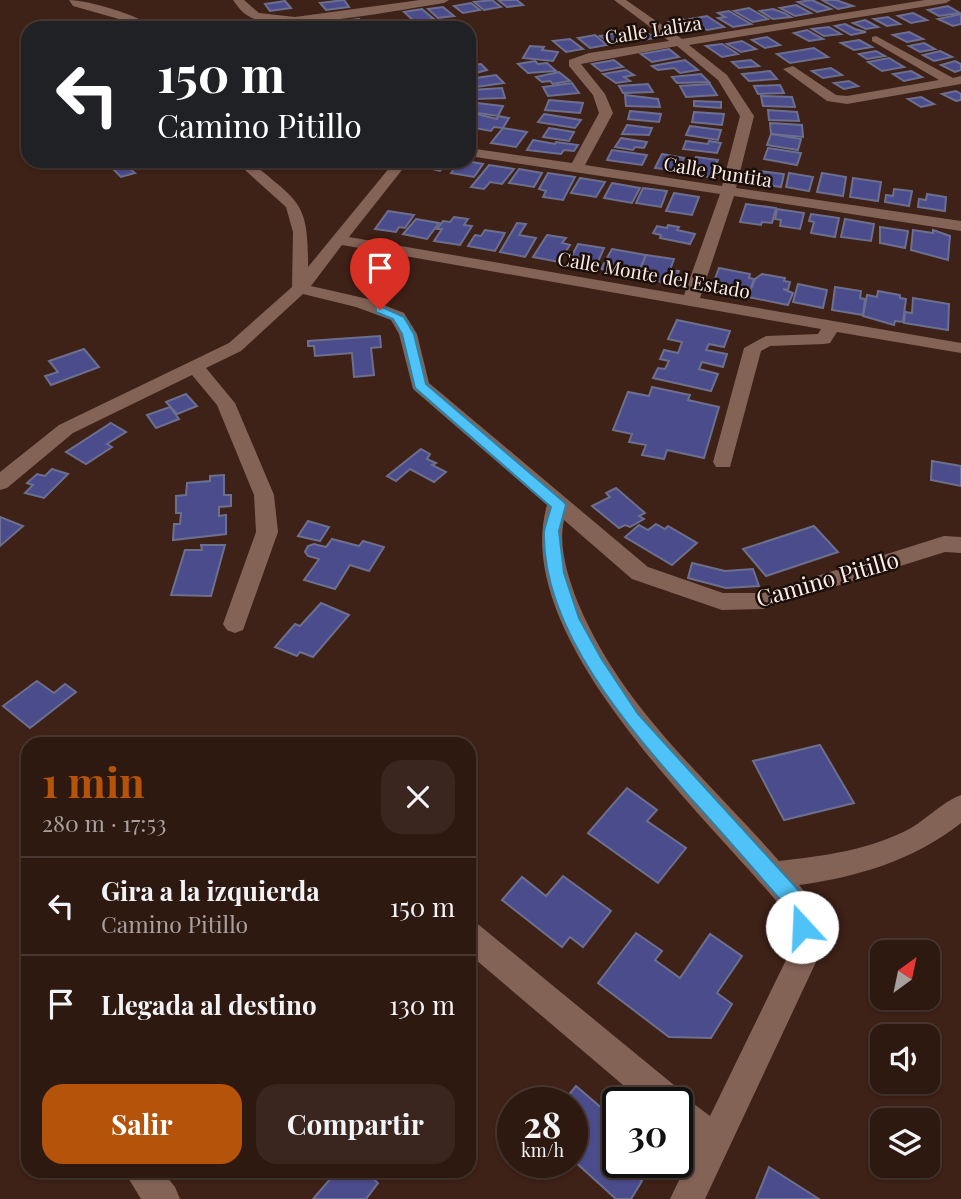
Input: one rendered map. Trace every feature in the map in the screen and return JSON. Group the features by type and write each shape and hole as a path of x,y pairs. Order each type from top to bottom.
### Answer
{"street":[{"path":"74,0 77,4 137,21"},
{"path":"238,0 256,16 277,20 380,14 444,0"},
{"path":"367,0 380,14"},
{"path":"619,0 680,43 723,78 747,116 727,192 690,302"},
{"path":"948,0 961,5"},
{"name":"Calle Laliza","path":"576,169 606,113 600,94 573,63 589,57 948,0"},
{"path":"109,13 111,21"},
{"path":"876,39 956,81"},
{"path":"789,69 832,98 847,100 956,81"},
{"name":"Calle Puntita","path":"476,153 961,226"},
{"path":"250,168 293,205 301,232 300,288"},
{"path":"0,483 66,429 235,347 300,288 396,168"},
{"name":"Calle Monte del Estado","path":"339,240 961,348"},
{"name":"Camino Pitillo","path":"300,288 362,303 398,317 408,334 420,385 640,573 722,602 763,601 944,544 961,545"},
{"path":"723,463 753,348 766,341 824,339 831,327"},
{"path":"195,367 226,403 264,495 267,532 235,624"},
{"path":"558,505 552,531 556,573 571,618 595,663 632,720 775,875 795,901 802,927 801,962 687,1199"},
{"path":"775,875 847,865 887,854 923,835 961,807"},
{"path":"476,941 650,1087"},
{"path":"693,1123 715,1142"},
{"path":"146,1178 163,1199"}],"building":[{"path":"344,0 349,7 326,10 320,3"},
{"path":"492,0 501,7 484,10 474,2"},
{"path":"498,0 517,0 523,5 507,7"},
{"path":"812,0 831,9 817,12 798,2"},
{"path":"822,0 836,0 853,6 838,9"},
{"path":"285,1 291,8 270,11 265,4"},
{"path":"471,3 480,10 463,13 454,6"},
{"path":"796,5 811,13 795,16 780,8"},
{"path":"948,6 960,13 939,16 928,10"},
{"path":"443,7 454,16 438,18 428,9"},
{"path":"749,8 768,19 753,22 734,11"},
{"path":"422,9 434,19 414,21 404,12"},
{"path":"773,9 791,17 773,19 760,11"},
{"path":"729,11 751,24 733,27 718,18 725,17 718,13"},
{"path":"913,13 927,20 911,23 898,16"},
{"path":"961,14 961,24 953,26 938,19"},
{"path":"707,16 724,27 707,30 690,19"},
{"path":"888,17 900,24 887,26 874,19"},
{"path":"683,19 700,30 686,33 669,22"},
{"path":"865,20 878,27 866,29 853,23"},
{"path":"845,24 866,32 851,35 835,26"},
{"path":"829,27 841,34 824,36 812,29"},
{"path":"640,28 655,38 637,41 623,31"},
{"path":"807,30 823,39 809,41 794,33"},
{"path":"909,32 923,39 907,42 893,35"},
{"path":"617,33 630,42 613,45 600,36"},
{"path":"595,35 607,45 590,48 578,38"},
{"path":"767,37 780,45 765,48 752,40"},
{"path":"570,39 583,49 566,52 553,41"},
{"path":"859,40 872,47 854,50 841,43"},
{"path":"742,41 756,49 741,52 727,44"},
{"path":"924,43 935,49 920,52 909,46"},
{"path":"722,44 738,54 722,57 706,46"},
{"path":"530,46 558,52 553,61 523,58"},
{"path":"814,48 828,57 790,63 777,54"},
{"path":"669,49 679,57 652,62 641,54"},
{"path":"876,51 885,56 867,59 859,54"},
{"path":"940,51 952,57 934,61 923,55"},
{"path":"889,58 904,67 882,71 868,62"},
{"path":"614,60 623,67 601,71 592,64"},
{"path":"685,60 698,70 680,73 674,68 658,70 652,66"},
{"path":"751,60 759,66 739,68 732,62"},
{"path":"535,61 538,64 547,63 556,71 528,73 518,64"},
{"path":"955,61 961,64 961,70 955,72 941,65"},
{"path":"476,64 481,64 487,70 476,73"},
{"path":"831,68 842,75 823,78 812,71"},
{"path":"626,70 634,75 624,77 630,81 616,83 603,74"},
{"path":"770,71 777,79 749,81 742,74"},
{"path":"911,71 922,77 904,81 893,74"},
{"path":"559,72 570,81 553,84 550,81 542,82 536,77"},
{"path":"701,74 709,82 677,83 672,77"},
{"path":"496,75 504,83 476,87 476,78"},
{"path":"849,81 858,86 844,89 834,83"},
{"path":"572,83 579,93 548,96 543,87"},
{"path":"648,84 653,92 623,93 619,86"},
{"path":"710,84 717,95 686,97 680,86"},
{"path":"780,85 784,93 758,94 754,86"},
{"path":"502,88 505,98 476,99 476,90"},
{"path":"956,91 961,94 961,100 956,101 942,94"},
{"path":"625,95 658,99 660,107 626,106"},
{"path":"761,96 792,97 795,107 763,106"},
{"path":"921,97 934,104 921,107 908,99"},
{"path":"549,100 583,103 580,113 545,110"},
{"path":"694,101 721,102 721,108 694,106"},
{"path":"476,104 503,106 498,116 476,113"},
{"path":"768,110 797,112 799,121 769,120"},
{"path":"630,111 661,114 659,122 628,119"},
{"path":"694,112 724,114 722,125 692,122"},
{"path":"476,114 497,119 498,116 509,118 503,128 494,127 491,131 476,128"},
{"path":"544,114 581,120 575,128 538,122"},
{"path":"770,123 802,125 803,137 771,134"},
{"path":"627,125 652,128 649,135 622,134"},
{"path":"690,126 721,130 718,140 686,135"},
{"path":"503,128 527,132 516,147 491,143"},
{"path":"549,128 574,132 569,141 543,137"},
{"path":"771,134 801,139 798,150 767,145"},
{"path":"621,138 647,142 644,148 635,147 633,150 615,147"},
{"path":"533,140 578,145 574,151 564,150 561,154 527,150"},
{"path":"686,141 721,143 717,153 683,149"},
{"path":"768,148 801,153 797,165 764,159"},
{"path":"612,150 647,155 642,165 607,160"},
{"path":"662,154 684,158 678,171 655,168"},
{"path":"696,157 718,160 710,177 688,174"},
{"path":"476,163 483,164 474,177 451,173 455,168 476,168"},
{"path":"489,165 514,169 502,184 490,182 484,189 471,187"},
{"path":"129,168 135,173 121,177 114,170"},
{"path":"519,169 542,173 534,187 509,183"},
{"path":"759,171 784,174 781,187 756,183"},
{"path":"548,173 575,177 563,200 543,197 546,191 539,189"},
{"path":"789,173 813,177 809,191 786,187"},
{"path":"822,173 846,177 843,196 817,192"},
{"path":"580,178 605,182 596,197 571,193"},
{"path":"853,178 881,182 878,201 850,197"},
{"path":"612,183 640,188 632,203 604,198"},
{"path":"643,188 667,191 661,207 636,203"},
{"path":"894,189 912,191 909,206 885,202 886,195 893,196"},
{"path":"674,193 699,197 692,215 666,211"},
{"path":"927,194 946,197 945,211 918,207 919,199 926,200"},
{"path":"746,204 776,208 772,223 762,222 761,225 740,222"},
{"path":"777,209 804,213 800,229 780,226 781,220 775,219"},
{"path":"388,211 414,215 405,228 399,227 396,232 375,229"},
{"path":"811,214 839,218 835,237 811,233 814,222 809,221"},
{"path":"454,217 468,219 464,225 472,226 460,245 434,241 442,229 437,229 443,221 450,222"},
{"path":"416,219 439,223 427,239 403,234"},
{"path":"845,219 874,224 871,241 841,237"},
{"path":"517,223 526,224 519,235 536,238 525,257 500,252"},
{"path":"668,225 695,234 690,244 660,238 661,235 653,233 657,226 667,228"},
{"path":"880,227 908,231 905,248 880,243"},
{"path":"485,230 505,233 495,251 468,246 475,235 481,236"},
{"path":"913,230 933,233 933,230 950,236 948,260 911,250"},
{"path":"547,235 566,238 562,243 570,245 559,262 533,257"},
{"path":"578,244 604,248 595,269 567,265"},
{"path":"612,249 646,255 637,276 601,269"},
{"path":"646,255 674,259 670,270 679,271 673,284 637,277"},
{"path":"719,268 750,274 749,278 754,279 749,294 712,287"},
{"path":"762,274 785,278 784,281 790,282 788,290 783,289 793,293 788,305 748,297 755,279"},
{"path":"798,284 827,290 823,308 793,302"},
{"path":"835,287 861,291 860,298 865,299 863,315 832,310"},
{"path":"878,291 900,295 900,298 906,299 903,322 895,321 894,325 863,316 867,295 877,297"},
{"path":"913,298 949,304 948,330 904,323 905,312 912,313"},
{"path":"677,320 730,331 724,347 709,344 706,350 727,354 723,367 702,362 699,369 718,374 711,391 653,378 658,368 665,369 669,361 660,359 664,350 678,353 682,342 668,339"},
{"path":"380,336 381,347 371,348 374,375 354,377 352,353 315,356 314,346 308,346 308,341"},
{"path":"84,349 99,367 51,385 45,376 58,372 49,361"},
{"path":"652,387 690,395 688,400 719,407 704,458 667,450 664,459 642,455 646,445 629,442 632,434 613,430 628,392 649,396"},
{"path":"186,394 197,406 177,414 166,402"},
{"path":"170,407 179,419 156,428 147,415"},
{"path":"111,423 126,432 107,444 112,447 86,464 66,452"},
{"path":"421,449 430,454 427,459 436,463 432,465 446,472 434,482 410,469 396,481 387,476"},
{"path":"932,461 961,466 961,486 931,480"},
{"path":"52,469 68,474 44,498 25,493 33,485 27,483 37,474 45,476"},
{"path":"224,475 224,495 231,495 231,506 219,507 219,516 226,515 226,534 173,540 174,524 180,524 181,513 176,513 176,496 186,495 187,483 210,481 210,476"},
{"path":"616,488 645,513 639,516 644,519 630,527 625,525 619,528 592,506 610,497 606,493"},
{"path":"0,517 23,526 0,546"},
{"path":"308,521 329,527 320,541 298,536"},
{"path":"656,524 665,529 668,526 697,543 672,565 625,537 639,525 648,530"},
{"path":"814,526 838,552 766,576 743,549"},
{"path":"332,539 359,546 363,541 384,547 369,571 350,565 335,589 304,580 319,559 308,556 305,552 308,546 314,544 326,547"},
{"path":"201,545 225,545 211,596 171,595 185,550 202,550"},
{"path":"692,563 725,571 753,569 759,586 726,588 688,578"},
{"path":"321,603 349,615 313,657 300,652 297,656 275,647 295,624 300,626"},
{"path":"37,681 54,693 65,684 76,692 30,728 3,706"},
{"path":"820,745 854,803 784,820 753,761"},
{"path":"627,788 657,810 647,821 686,848 658,883 588,833"},
{"path":"563,876 611,911 583,947 570,937 562,947 502,900 522,877 546,896"},
{"path":"636,933 662,951 655,960 680,978 710,934 742,956 717,993 732,1004 711,1038 669,1037 598,983"},
{"path":"588,1096 602,1108 602,1178 639,1178 642,1181 631,1199 616,1199 588,1174"},
{"path":"769,1167 819,1199 756,1199"},
{"path":"331,1178 373,1178 378,1183 366,1199 313,1199"}],"route":[{"path":"380,310 398,317 408,334 420,385 558,505 552,531 556,573 571,618 595,663 632,720 757,859 775,875 795,901 802,927"}]}
